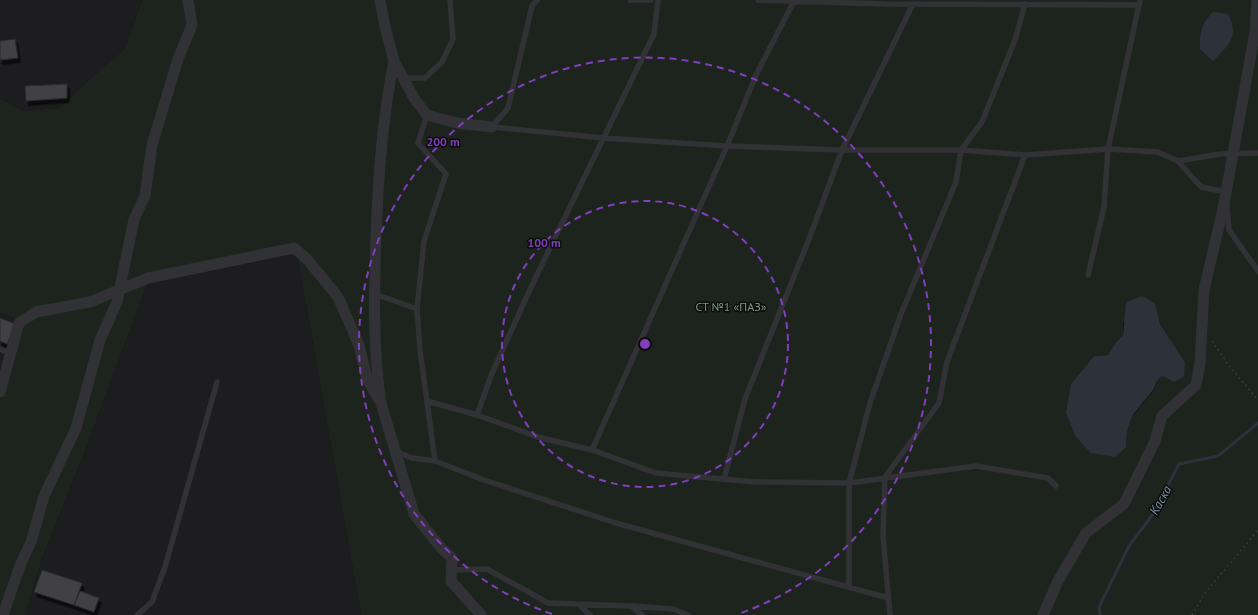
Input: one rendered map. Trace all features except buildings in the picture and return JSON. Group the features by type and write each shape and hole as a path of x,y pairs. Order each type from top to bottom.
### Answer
{"street":[{"path":"3,615 21,564 31,542 44,496 76,428 100,340 116,302 134,219 145,196 152,145 178,59 192,25 188,0"},
{"path":"380,0 394,61 414,98 427,115 457,123 492,127"},
{"path":"1043,615 1058,581 1086,533 1124,504 1155,441 1162,416 1196,385 1200,364 1204,290 1226,192 1255,32 1257,0"},
{"path":"394,61 386,99 379,160 374,294 376,368 381,403 414,514 442,549 452,558 451,581 481,615"},
{"path":"0,392 19,323 36,312 90,302 148,278 294,248 307,259 338,297 359,345 368,379 381,403"}],"lane":[{"path":"403,78 425,78 442,62 453,39 450,0"},
{"path":"492,127 508,108 532,6 537,0"},
{"path":"630,0 651,0"},
{"path":"477,415 492,373 654,34 658,0"},
{"path":"758,0 913,4 1139,2 1108,149 1104,207 1088,275"},
{"path":"592,450 728,146 756,75 794,1"},
{"path":"724,480 745,399 809,239 842,150 913,4"},
{"path":"849,588 849,483 870,403 901,314 956,182 962,150 982,122 1015,40 1024,4"},
{"path":"427,115 418,143 446,174 424,241 417,309 435,461"},
{"path":"492,127 603,138 728,146 842,150 962,150 1024,155 1108,149 1158,152 1178,161 1202,187 1226,192 1229,230 1258,271"},
{"path":"1178,161 1233,153 1258,153"},
{"path":"890,615 883,536 885,477 939,403 947,362 1024,155"},
{"path":"374,294 417,309"},
{"path":"0,349 11,354"},
{"path":"137,615 152,602 165,567 217,382"},
{"path":"427,401 477,415 538,437 592,450 656,473 754,482 849,483 976,466 1048,478 1056,486"},
{"path":"395,451 412,458 435,461 484,480 616,523 888,598"},
{"path":"451,570 487,569 548,603 673,609 688,615"},
{"path":"578,605 590,615"},
{"path":"631,606 642,615"}],"path":[{"path":"1209,336 1230,368 1258,400"},
{"path":"1192,615 1205,593 1258,530"}],"shaded area":[{"path":"0,0 142,0 125,48 60,108 24,111 0,98"},
{"path":"1213,12 1228,14 1233,28 1233,34 1228,45 1213,61 1200,49 1200,37 1206,21"},
{"path":"291,253 298,259 361,615 26,615 42,559 86,448 148,282"},
{"path":"1142,296 1155,303 1160,324 1185,362 1184,376 1174,382 1162,376 1159,378 1152,392 1132,417 1128,429 1126,447 1115,457 1091,453 1076,437 1066,413 1071,384 1094,356 1108,355 1117,341 1123,336 1126,302"},
{"path":"0,313 18,320 0,379"}],"green space":[{"name":"СТ №1 «ПАЗ»","path":"142,0 1258,0 1258,615 361,615 298,259 291,253 148,282 86,448 42,559 26,615 0,615 0,379 18,320 0,313 0,98 24,111 60,108 125,48","holes":["1155,303 1160,324 1185,362 1174,382 1162,376 1159,379 1153,392 1135,413 1128,429 1126,447 1069,398 1071,384 1094,356 1108,355 1117,341 1123,336 1123,323"]}],"waterway":[{"name":"Каска","path":"1100,615 1099,607 1129,546 1153,514 1179,464 1218,456 1258,423"}]}
